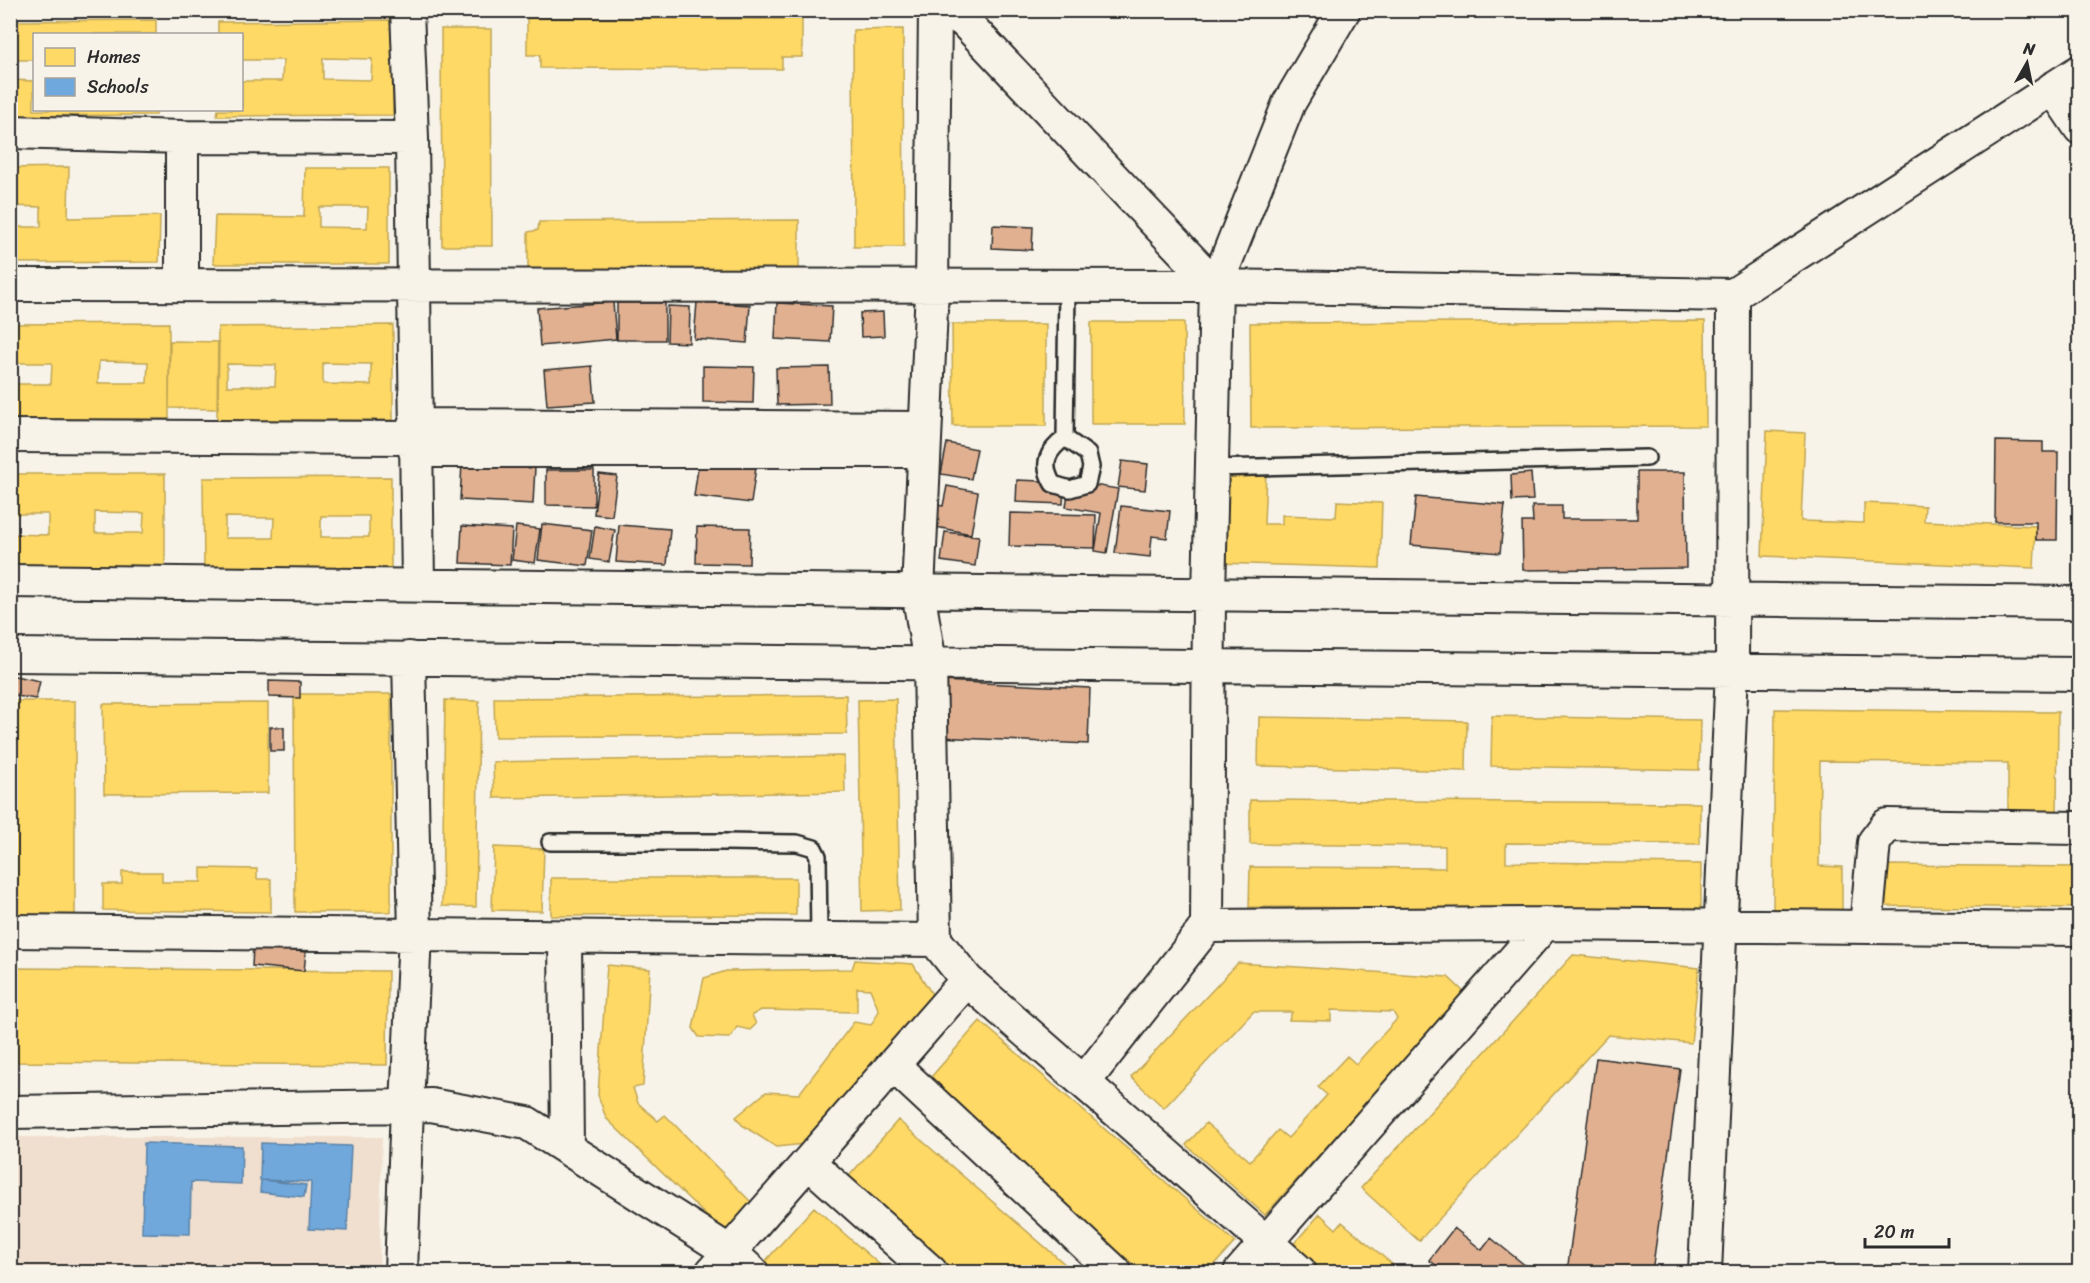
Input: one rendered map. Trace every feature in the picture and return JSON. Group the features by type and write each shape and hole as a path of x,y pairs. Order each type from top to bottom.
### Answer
{"street":[{"path":"407,10 412,138 414,438 418,584"},
{"path":"935,10 932,288 923,439 918,591 930,663 935,940 967,980 1300,1272"},
{"path":"947,10 963,21 985,43 1216,286"},
{"path":"1084,1082 1207,926 1208,666 1216,286 1290,103 1344,10"},
{"path":"10,285 932,288 1216,286 1733,295 2079,71"},
{"path":"2053,88 2079,128"},
{"path":"10,132 182,137 412,138"},
{"path":"182,137 182,284"},
{"path":"1705,1272 1732,670 1730,602 1733,295"},
{"path":"10,436 923,439"},
{"path":"10,581 418,584 1730,602 2079,603"},
{"path":"10,655 2079,674"},
{"path":"401,1272 415,935 409,658"},
{"path":"1866,927 1874,842 1887,825 2079,828"},
{"path":"1207,926 1545,924 2079,929"},
{"path":"1240,1272 1545,924"},
{"path":"10,931 935,940"},
{"path":"564,937 567,1148"},
{"path":"721,1262 967,980"},
{"path":"893,1065 1114,1272"},
{"path":"10,1112 431,1105 527,1123 567,1148 721,1262 752,1272"},
{"path":"808,1162 931,1272"}],"lane":[{"path":"1065,438 1067,287"},
{"path":"1212,468 1647,458"},
{"path":"550,842 797,843 814,848 818,856 819,938"}],"shaded area":[{"path":"10,1137 382,1137 379,1272 26,1272 11,1260"}],"building: Homes":[{"path":"527,18 802,19 802,57 782,57 782,69 540,68 540,55 527,55"},
{"path":"156,20 156,33 33,33 33,60 10,60 10,21"},
{"path":"393,20 393,115 217,116 218,111 243,111 243,81 282,81 283,60 243,60 243,33 218,33 218,22","holes":["323,58 372,59 371,80 323,79"]},
{"path":"441,29 491,29 492,246 442,246"},
{"path":"903,29 904,247 854,247 853,30"},
{"path":"10,80 33,81 33,111 157,111 156,115 10,116"},
{"path":"69,167 68,218 160,216 159,262 10,263 10,227 41,227 41,207 10,206 10,168"},
{"path":"305,168 389,168 389,264 213,264 215,216 304,217","holes":["319,207 368,207 367,228 319,227"]},
{"path":"799,220 799,273 536,274 536,269 528,268 528,232 538,230 539,222"},
{"path":"1705,321 1706,426 1251,428 1250,323"},
{"path":"1091,322 1184,322 1185,424 1091,424"},
{"path":"169,323 169,419 10,419 10,384 51,384 52,363 10,363 10,324","holes":["99,361 148,362 147,383 98,383"]},
{"path":"952,324 1046,324 1046,426 953,426"},
{"path":"393,325 393,420 217,421 218,327","holes":["323,363 371,364 371,385 323,384","227,364 276,365 275,386 227,386"]},
{"path":"170,341 219,342 218,409 169,408"},
{"path":"1767,431 1805,433 1801,521 1864,523 1864,503 1925,506 1924,521 2036,526 2034,568 1762,556"},
{"path":"1220,471 1266,472 1264,524 1282,524 1282,515 1336,517 1337,501 1382,503 1380,568 1217,563"},
{"path":"10,474 165,474 165,569 10,570 10,534 48,535 48,514 10,514","holes":["95,512 144,513 143,533 95,533"]},
{"path":"391,477 391,573 204,573 203,478","holes":["321,516 369,516 369,537 321,537","225,517 274,518 273,538 225,538"]},
{"path":"294,694 391,694 391,912 295,912"},
{"path":"846,695 847,734 495,737 494,698"},
{"path":"896,699 900,910 862,911 858,700"},
{"path":"445,700 479,701 476,907 442,906"},
{"path":"10,701 75,701 75,919 10,919"},
{"path":"268,703 268,793 104,794 103,704"},
{"path":"1775,709 2058,712 2057,813 2008,813 2008,763 1820,761 1819,866 1842,867 1842,910 1773,909"},
{"path":"1492,716 1700,720 1699,770 1491,766"},
{"path":"1259,717 1467,721 1466,771 1258,766"},
{"path":"844,756 845,792 494,798 493,762"},
{"path":"1250,800 1700,803 1700,844 1506,843 1506,862 1701,864 1701,910 1249,907 1250,867 1445,868 1445,846 1250,844"},
{"path":"494,847 544,849 542,911 492,910"},
{"path":"1880,865 2080,867 2080,908 1879,906"},
{"path":"201,868 257,869 257,879 271,879 271,912 103,910 103,884 122,884 122,872 162,872 162,882 201,882"},
{"path":"551,878 796,878 796,915 551,916"},
{"path":"1573,955 1699,968 1691,1043 1608,1035 1419,1241 1361,1188"},
{"path":"855,960 913,964 935,999 805,1144 776,1147 742,1125 736,1117 766,1092 799,1094 854,1022 871,1025 879,1011 870,989 857,988 857,1012 761,1010 752,1015 756,1024 750,1030 737,1027 730,1038 699,1037 693,1028 704,978 726,971 852,969"},
{"path":"1238,963 1448,977 1465,993 1265,1215 1186,1145 1206,1123 1250,1161 1278,1130 1288,1138 1327,1095 1318,1087 1347,1056 1356,1064 1397,1019 1393,1012 1331,1010 1331,1021 1289,1020 1292,1012 1253,1012 1164,1108 1131,1077"},
{"path":"607,965 650,969 643,1086 633,1088 638,1103 658,1121 665,1115 754,1205 728,1237 606,1118 598,1095"},
{"path":"10,968 388,971 387,1065 10,1062"},
{"path":"980,1021 1235,1242 1208,1272 1142,1272 925,1084"},
{"path":"898,1120 1074,1272 946,1272 843,1183"},
{"path":"814,1207 888,1272 768,1272 761,1266"},
{"path":"1320,1214 1336,1229 1342,1222 1392,1264 1386,1272 1319,1272 1290,1248"},
{"path":"1266,1262 1277,1272 1256,1272"}],"building: Schools":[{"path":"144,1143 242,1146 241,1184 191,1182 190,1234 142,1233"},
{"path":"261,1143 351,1146 347,1231 309,1229 311,1182 260,1180"},
{"path":"261,1180 306,1185 304,1197 260,1192"}],"building: Other":[{"path":"993,225 1033,227 1032,250 992,248"},
{"path":"613,302 616,339 540,346 537,308"},
{"path":"697,302 750,305 747,343 694,339"},
{"path":"617,303 665,303 665,340 617,340"},
{"path":"777,303 832,306 830,342 775,339"},
{"path":"668,306 690,307 689,343 667,342"},
{"path":"883,312 884,336 861,337 860,313"},
{"path":"592,366 595,402 547,405 544,370"},
{"path":"703,366 754,367 753,403 703,402"},
{"path":"829,367 830,404 777,405 776,368"},
{"path":"1996,441 2043,442 2043,452 2058,452 2057,540 2036,540 2036,522 1995,522"},
{"path":"947,443 977,449 971,479 941,474"},
{"path":"699,460 756,467 751,503 694,496"},
{"path":"1122,461 1148,464 1145,490 1118,487"},
{"path":"462,463 535,467 533,504 460,500"},
{"path":"546,470 594,470 594,506 546,505"},
{"path":"1637,472 1685,472 1686,568 1523,570 1522,522 1533,522 1532,506 1562,506 1562,519 1637,519"},
{"path":"1531,473 1533,500 1512,501 1511,475"},
{"path":"599,474 617,476 612,516 594,514"},
{"path":"1017,480 1064,482 1063,504 1016,502"},
{"path":"1070,481 1118,489 1107,553 1095,551 1101,513 1066,507"},
{"path":"947,486 978,492 971,534 926,525 930,504 943,506"},
{"path":"1416,497 1505,505 1500,553 1411,545"},
{"path":"1121,506 1170,511 1167,538 1152,536 1150,557 1115,553"},
{"path":"1010,513 1096,515 1095,548 1009,546"},
{"path":"542,524 592,530 587,566 538,560"},
{"path":"619,525 670,529 667,565 616,562"},
{"path":"462,526 512,529 510,565 460,563"},
{"path":"516,526 540,529 535,563 512,560"},
{"path":"595,526 615,530 609,562 590,559"},
{"path":"697,527 750,528 749,564 696,563"},
{"path":"945,532 979,536 975,566 941,561"},
{"path":"10,675 40,681 36,699 10,695"},
{"path":"269,681 300,682 300,698 269,697"},
{"path":"940,681 1090,688 1088,744 938,737"},
{"path":"270,727 284,727 284,751 270,751"},
{"path":"253,947 306,952 304,971 252,966"},
{"path":"1596,1058 1680,1069 1652,1272 1567,1272"},
{"path":"1454,1228 1482,1250 1491,1238 1526,1266 1521,1272 1446,1272 1429,1260"}]}
